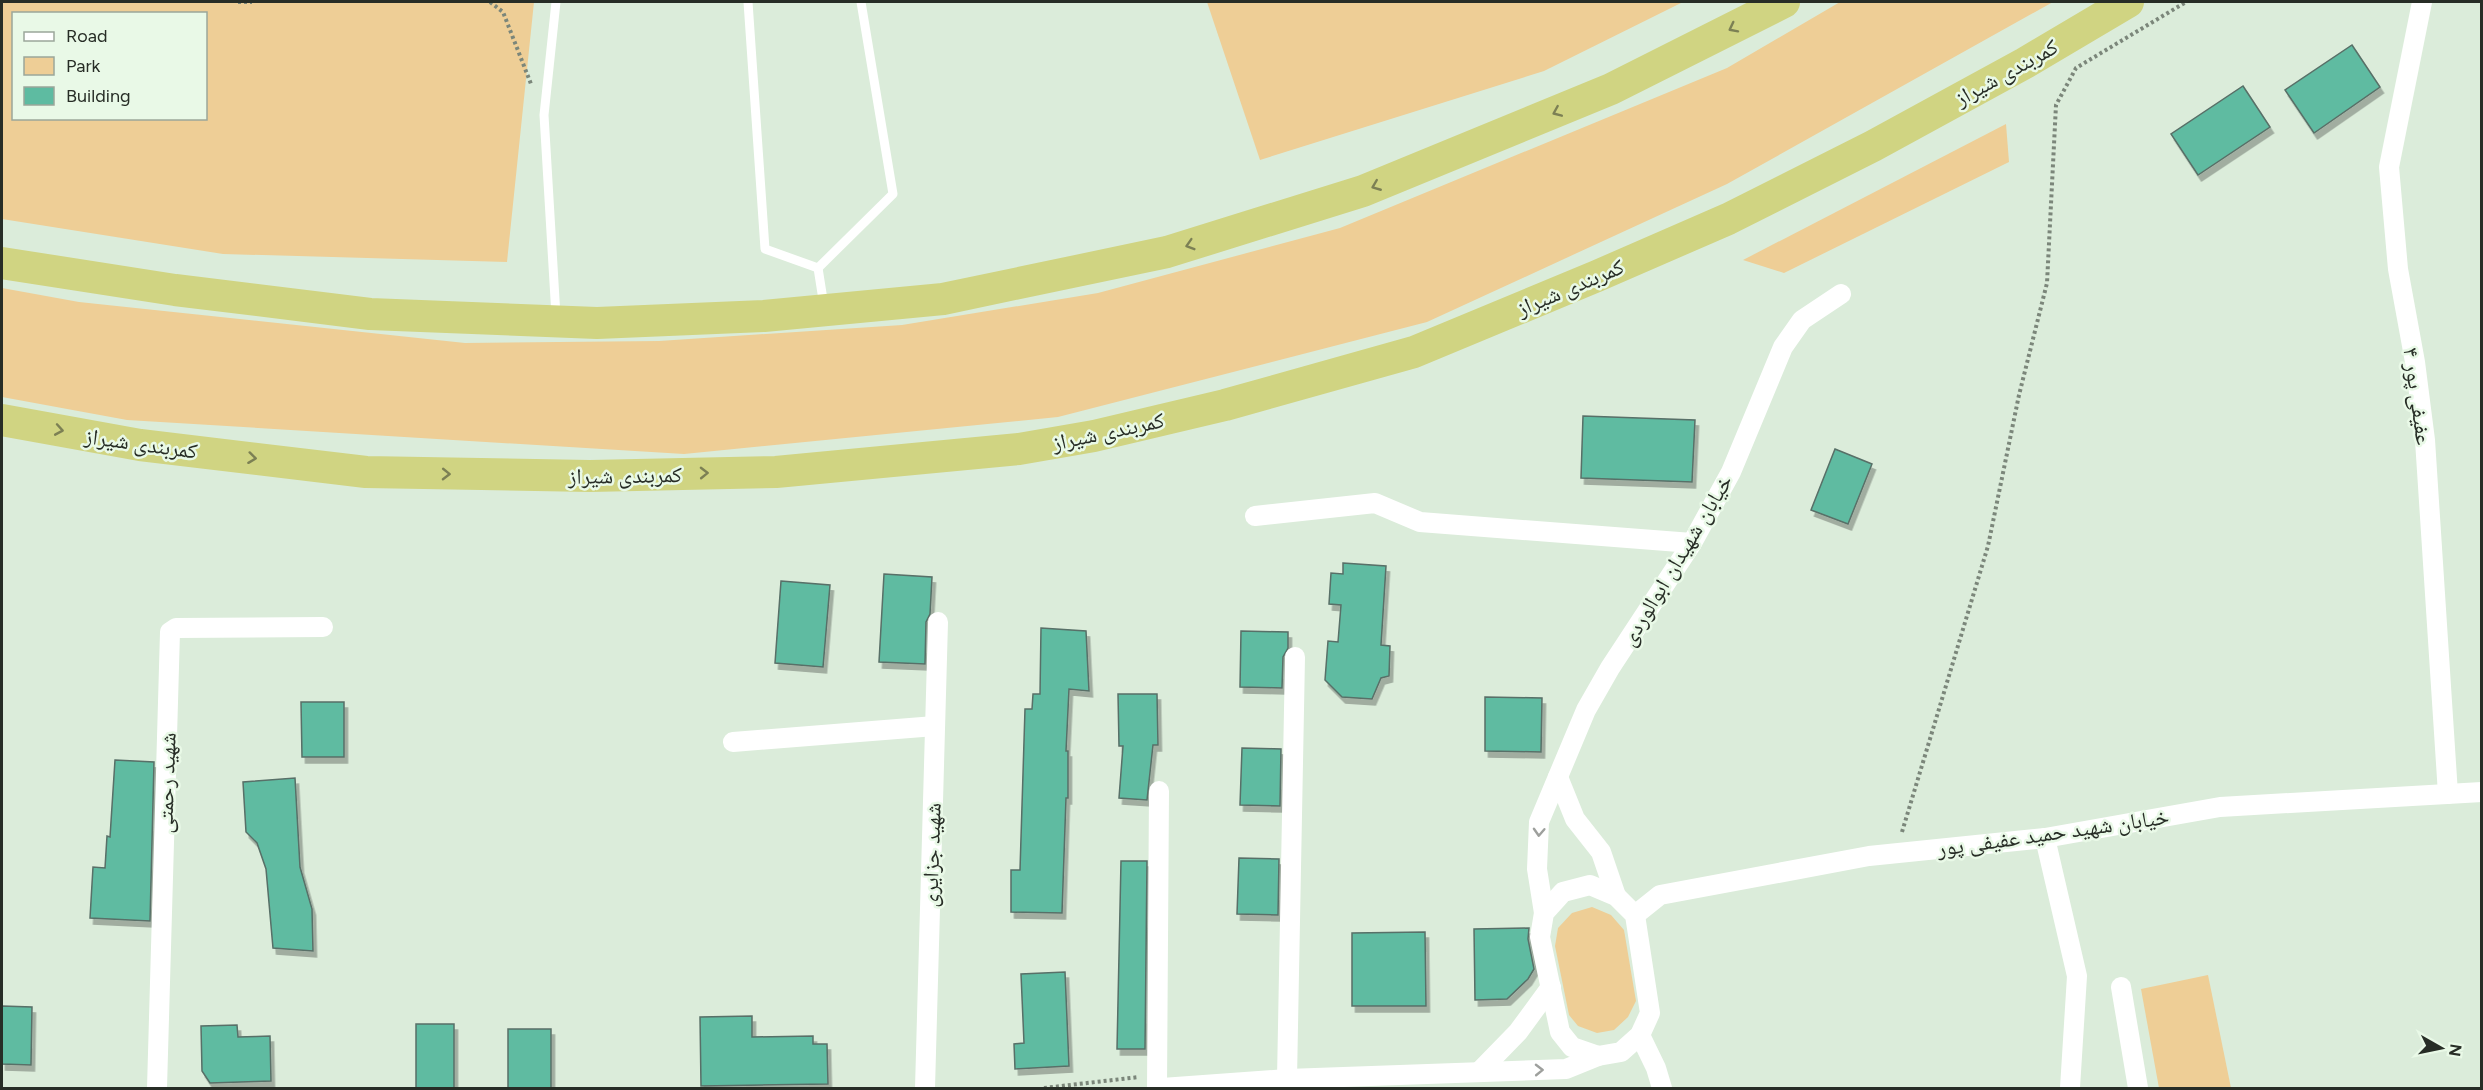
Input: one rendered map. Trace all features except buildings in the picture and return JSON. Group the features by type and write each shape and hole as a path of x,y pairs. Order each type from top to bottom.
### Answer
{"highway":[{"name":"کمربندی شیراز","path":"2,420 140,445 366,472 554,475 776,472 1007,451 1094,436 1225,405 1414,352 1586,280 1728,219 1873,146 2025,63 2128,2"},
{"path":"2,263 175,290 370,314 556,322 609,323 764,316 943,299 1167,252 1363,190 1611,90 1773,4"}],"street":[{"name":"عفیفی پور ۴","path":"2422,2 2389,167 2398,269 2415,362 2425,440 2448,794"},
{"name":"خیابان شهیدان ابوالوردی","path":"1544,913 1538,870 1539,822 1586,710 1610,668 1692,543 1731,472 1783,347 1802,320 1841,294"},
{"path":"1255,516 1375,503 1420,522 1692,543"},
{"name":"شهید جزایری","path":"925,1089 938,622"},
{"name":"شهید رحمتی","path":"157,1089 170,632 176,628 324,627"},
{"path":"1287,1080 1295,657"},
{"path":"733,742 935,726"},
{"path":"1558,777 1575,819 1601,852 1616,896"},
{"path":"1159,791 1159,1084 1566,1069 1598,1056 1621,1052 1640,1035 1650,1013 1635,915 1616,896 1590,885 1563,892 1544,913 1540,937 1560,1032 1572,1047 1598,1056"},
{"name":"خیابان شهید حمید عفیفی پور","path":"1635,915 1660,895 1869,856 2045,838 2220,807 2481,792"},
{"path":"2045,838 2077,976 2070,1089"},
{"path":"1480,1071 1518,1032 1551,987"},
{"path":"2121,987 2138,1089"},
{"path":"1640,1035 1656,1068 1662,1089"}],"lane":[{"path":"556,2 544,115 556,322"},
{"path":"748,2 765,249 818,268"},
{"path":"818,268 893,194 861,2"},
{"path":"818,268 824,310"}],"path":[{"path":"238,2 252,2"},
{"path":"490,2 503,12 544,115"},
{"path":"1896,853 1988,546 2012,426 2047,283 2056,105 2076,68 2186,2"},
{"path":"1044,1089 1159,1084"}],"green space":[{"path":"2,2 534,2 507,262 223,254 2,219"},
{"path":"1207,2 1683,2 1544,71 1260,160"},
{"path":"1840,2 2053,2 1727,184 1427,322 1058,417 684,454 127,420 2,397 2,288 79,302 465,343 659,341 902,325 1098,293 1340,228 1727,68"},
{"path":"2006,124 2009,162 1784,273 1743,260"},
{"path":"1592,907 1611,915 1624,930 1636,1001 1628,1017 1614,1030 1597,1033 1578,1026 1569,1015 1555,946 1558,928 1572,913"},
{"path":"2208,975 2231,1088 2159,1088 2141,989"}]}
